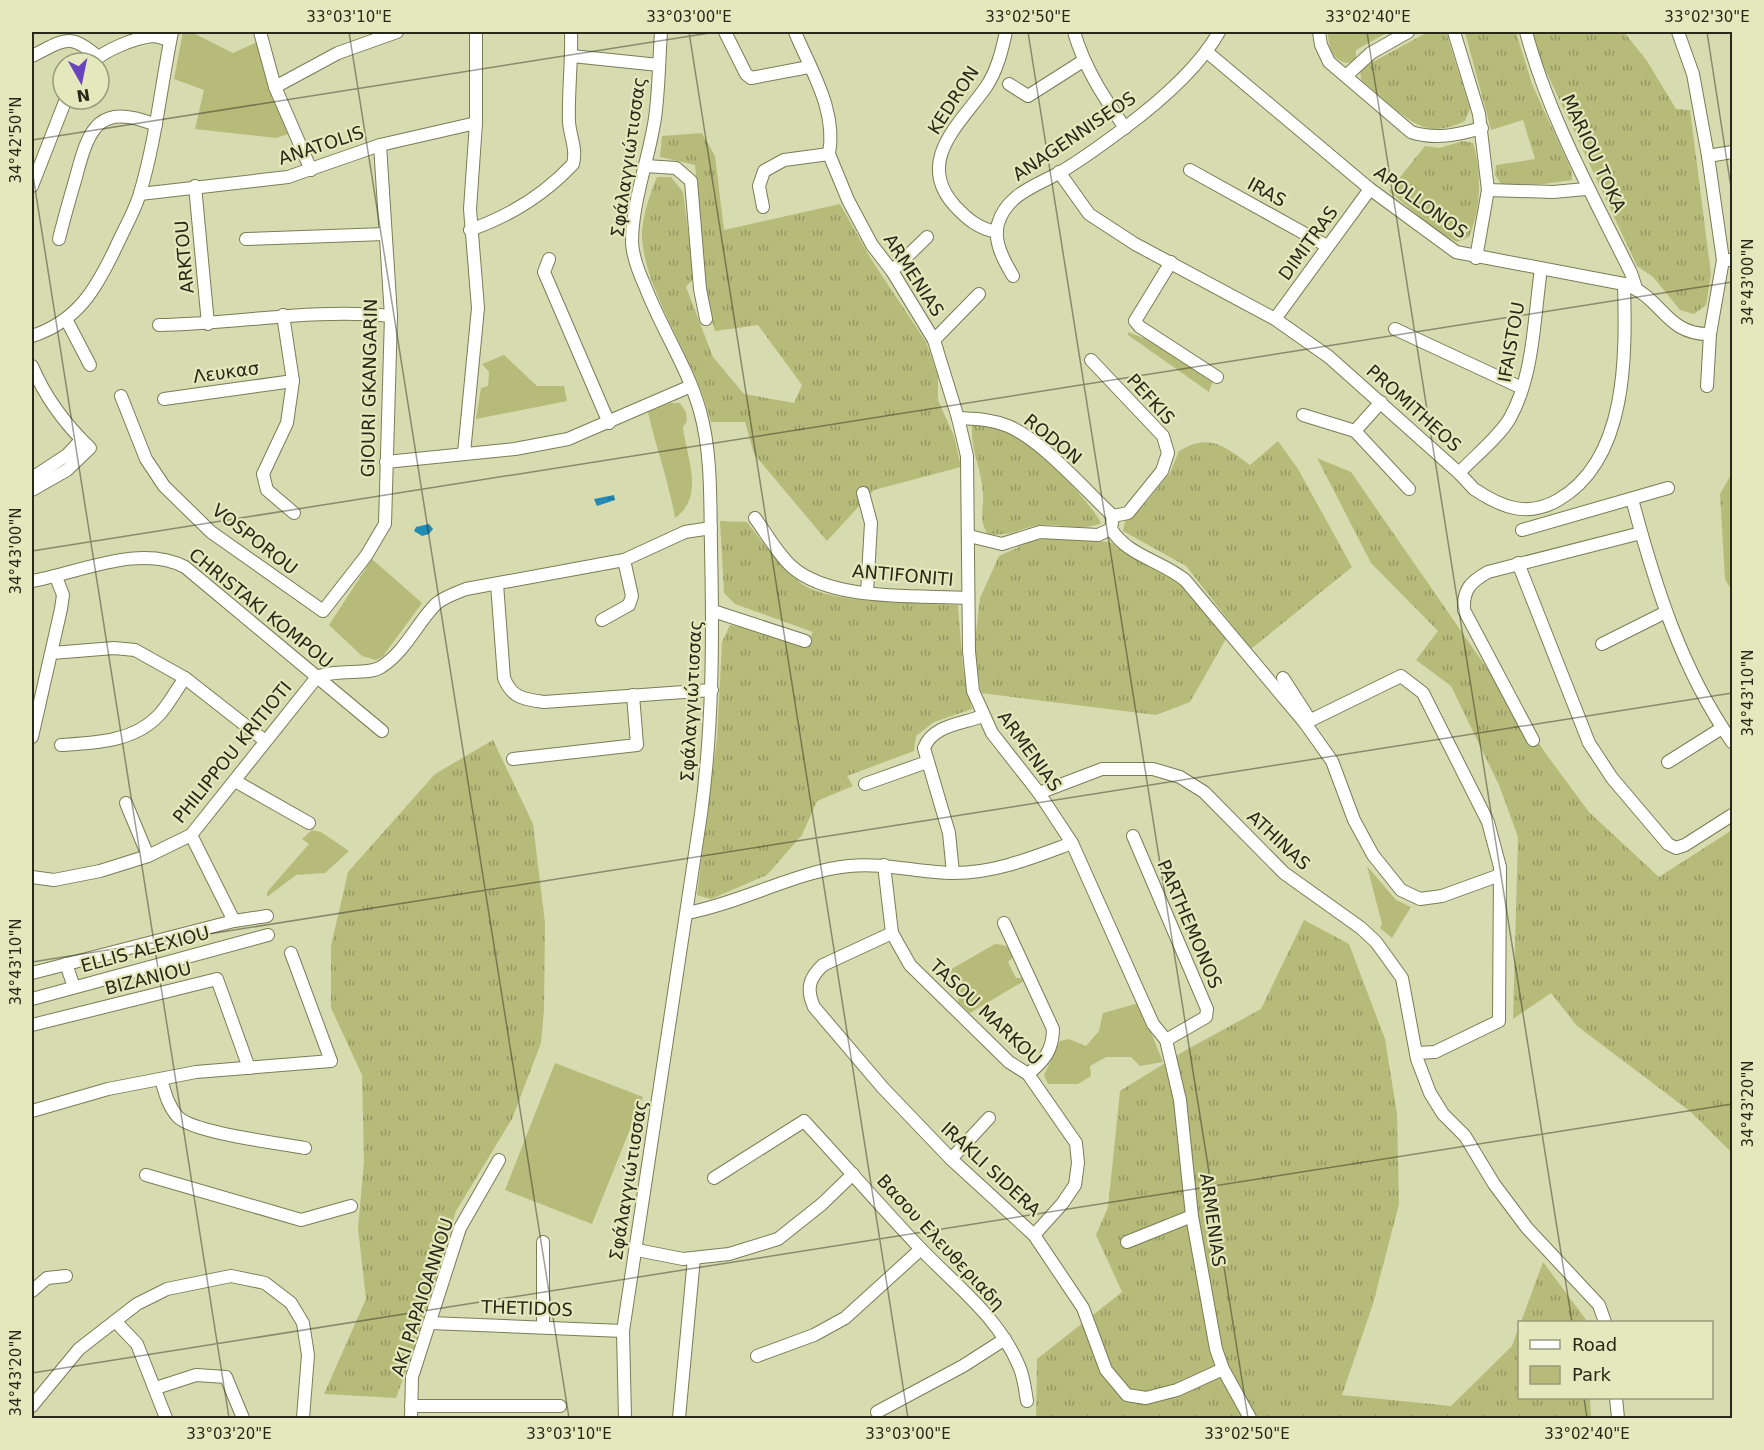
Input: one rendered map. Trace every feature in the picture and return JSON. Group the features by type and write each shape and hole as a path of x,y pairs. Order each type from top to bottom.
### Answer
{"street":[{"path":"260,32 276,87 311,170"},
{"path":"276,87 339,53 397,32"},
{"path":"464,453 478,308 470,230 476,123 476,32"},
{"path":"470,230 499,220 526,204 573,164 575,155 569,126 571,32"},
{"name":"Σφάλαγγιώτισσας","path":"625,1419 623,1331 687,913 707,765 712,690 713,611 707,448 700,411 691,386 658,321 637,267 633,233 655,118 661,32"},
{"path":"725,32 746,74 756,79 809,67"},
{"path":"763,207 759,186 764,171 784,160 829,154 831,122 822,91 809,67 795,32"},
{"name":"KEDRON","path":"997,232 981,229 960,211 946,196 939,175 941,154 952,128 987,86 1002,53 1006,32"},
{"path":"1074,32 1083,61 1094,83 1125,128"},
{"name":"ANAGENNISEOS","path":"997,232 998,224 1007,205 1025,189 1059,172 1125,128 1208,52 1219,32"},
{"path":"1319,32 1325,56 1411,132 1442,137 1482,128"},
{"path":"1346,76 1371,53 1408,32"},
{"path":"1455,32 1482,128 1488,190 1476,258"},
{"name":"MARIOU TOKA","path":"1526,32 1536,69 1586,189 1631,273 1630,286"},
{"path":"1678,32 1693,74 1728,260 1710,334 1707,386"},
{"path":"32,336 55,328 78,309 101,278 140,194 156,125 172,36 132,36 109,51"},
{"path":"32,56 66,40 82,43 88,51"},
{"name":"APOLLONOS","path":"1208,52 1370,189 1456,252 1476,258 1630,286 1648,296 1679,328 1710,334"},
{"path":"572,56 659,65"},
{"path":"1009,84 1028,96 1083,61"},
{"path":"32,186 61,111"},
{"path":"59,239 86,140 98,124 115,116 142,119 156,125"},
{"name":"ANATOLIS","path":"140,194 288,177 380,145 476,123"},
{"name":"GIOURI GKANGARIN","path":"323,611 366,556 385,524 391,316 380,145"},
{"path":"1708,156 1732,152"},
{"name":"ARMENIAS","path":"829,154 848,200 872,245 934,340 967,456 969,651 973,691 983,716 1072,843 1153,1024 1166,1040 1166,1048 1180,1100 1192,1216 1216,1349 1223,1369 1250,1419"},
{"path":"646,166 676,168 691,182 700,289 706,319"},
{"name":"IRAS","path":"1190,170 1327,246"},
{"name":"PROMITHEOS","path":"1059,172 1089,213 1135,244 1275,319 1329,357 1474,489 1491,501 1510,508 1543,509"},
{"name":"ARKTOU","path":"195,186 208,324"},
{"name":"DIMITRAS","path":"1275,319 1370,189"},
{"path":"1488,190 1553,192 1586,189"},
{"path":"997,232 1001,256 1013,276"},
{"path":"246,239 385,234"},
{"path":"891,271 927,237"},
{"path":"549,259 544,272 609,423"},
{"path":"1171,262 1136,321 1140,327 1217,377"},
{"name":"IFAISTOU","path":"1459,473 1509,420 1522,388 1529,359 1541,269"},
{"path":"1546,524 1543,509 1566,495 1593,468 1607,446 1616,412 1630,286"},
{"path":"934,340 979,294"},
{"path":"159,325 208,324 283,315 349,312 391,316"},
{"path":"283,315 294,381 287,423 263,474 267,490 294,513"},
{"path":"66,319 90,365"},
{"path":"1395,329 1522,388"},
{"name":"PEFKIS","path":"1091,360 1163,436 1168,453 1162,471 1128,513 1112,522"},
{"path":"32,366 40,385 86,444"},
{"name":"Λευκασ","path":"164,399 294,381"},
{"path":"386,462 515,449 568,439 691,386"},
{"name":"VOSPOROU","path":"121,396 146,459 164,486 211,532 323,611"},
{"path":"1355,431 1381,402"},
{"path":"1303,415 1355,431 1409,489"},
{"name":"RODON","path":"958,418 986,419 1009,426 1025,436 1112,522 1120,543 1170,568 1185,580 1308,721"},
{"path":"32,478 86,444"},
{"path":"32,490 67,470 86,444"},
{"path":"1522,530 1668,488"},
{"path":"863,493 871,523 867,593"},
{"path":"1632,500 1666,612 1690,674 1732,742"},
{"name":"ANTIFONITI","path":"755,518 791,566 822,584 867,593 969,598"},
{"path":"969,536 1002,544 1040,532 1098,535 1112,522"},
{"path":"317,677 335,671 379,669 391,660 436,604 466,589 624,560 685,532 711,528"},
{"path":"1533,740 1464,610 1463,596 1471,581 1488,572 1641,533"},
{"name":"CHRISTAKI KOMPOU","path":"32,581 127,558 171,560 185,567 382,731"},
{"path":"602,620 629,605 632,596 624,560"},
{"path":"1518,564 1589,742 1612,778 1661,836 1676,848 1685,845 1732,815"},
{"path":"32,737 63,595 56,577"},
{"path":"497,585 504,678 509,690 520,699 543,702 712,690"},
{"path":"713,611 805,641"},
{"path":"1602,644 1666,612"},
{"path":"52,653 114,648 135,650 185,678 264,740"},
{"path":"1308,721 1401,676 1423,693 1488,822 1500,875 1499,1021 1435,1052 1416,1053"},
{"name":"PHILIPPOU KRITIOTI","path":"32,877 54,880 100,871 148,856 191,835 235,781 264,740 317,677"},
{"path":"61,745 103,742 137,732 158,716 185,678"},
{"path":"1283,678 1332,761 1354,820 1373,855 1401,890 1420,898 1442,896 1500,875"},
{"path":"513,759 637,745 633,695"},
{"path":"953,873 949,833 924,748 933,733 983,716"},
{"path":"1668,762 1722,728"},
{"path":"866,784 927,762"},
{"name":"ATHINAS","path":"1039,793 1081,776 1123,768 1153,769 1180,777 1204,792 1284,873 1361,928 1376,942 1402,978 1422,1077 1443,1114 1465,1136 1494,1184 1527,1228 1599,1305 1604,1321"},
{"path":"235,781 309,823"},
{"path":"126,803 148,856"},
{"name":"ELLIS ALEXIOU","path":"191,835 234,921"},
{"name":"PARTHEMONOS","path":"1133,836 1207,1009 1206,1017 1200,1022 1166,1040"},
{"path":"687,913 719,907 817,873 849,866 884,865 953,873 984,871 1015,864 1072,843"},
{"name":"TASOU MARKOU","path":"884,865 892,933 910,965 1010,1062 1028,1074 1076,1143 1078,1164 1075,1185 1062,1204 1034,1235"},
{"name":"ELLIS ALEXIOU","path":"32,973 234,921 267,916"},
{"path":"1004,923 1053,1029 1053,1044 1043,1062 1028,1074"},
{"name":"IRAKLI SIDERA","path":"892,933 824,965 814,973 809,983 809,996 814,1007 883,1088 951,1159 1034,1235 1083,1308 1106,1370 1127,1395 1146,1398 1178,1390 1223,1369"},
{"name":"ELLIS ALEXIOU","path":"32,999 268,935"},
{"path":"32,1111 108,1089 196,1072 331,1061 291,953"},
{"path":"66,964 74,987"},
{"name":"BIZANIOU","path":"32,1024 217,979 249,1068"},
{"path":"161,1079 168,1105 180,1119 207,1130 305,1148"},
{"path":"951,1159 989,1118"},
{"name":"Βασου Ελευθεριαδη","path":"714,1178 804,1121 921,1249 959,1283 1005,1339 1020,1368 1028,1401"},
{"name":"AKI PAPAIOANNOU","path":"411,1412 412,1377 460,1228 499,1160"},
{"path":"637,1250 683,1259 729,1254 778,1239 822,1204 853,1174"},
{"path":"146,1175 302,1220 351,1206"},
{"path":"1127,1242 1192,1216"},
{"path":"543,1242 543,1327"},
{"path":"757,1356 814,1335 846,1318 921,1249"},
{"path":"679,1419 694,1258"},
{"path":"32,1291 47,1278 66,1276"},
{"path":"32,1406 79,1349 137,1304 167,1289 231,1276 266,1284 291,1303 303,1323 308,1354 303,1419"},
{"path":"115,1321 136,1344 156,1388 166,1419"},
{"name":"THETIDOS","path":"430,1323 623,1331"},
{"path":"878,1412 963,1366 1005,1339"},
{"path":"156,1388 196,1375 226,1377 243,1419"},
{"path":"1617,1399 1618,1419"},
{"path":"411,1412 542,1413 560,1406"}],"green space":[{"path":"183,32 191,32 233,53 257,42 292,133 276,138 195,129 204,90 174,79"},
{"path":"1328,32 1388,32 1356,50 1356,59 1348,63 1338,59 1332,52"},
{"path":"1428,32 1446,32 1470,109 1465,121 1432,129 1411,121 1393,107 1361,80 1360,69"},
{"path":"1465,32 1516,32 1532,84 1572,172 1572,180 1544,184 1501,184 1495,175 1496,165 1535,159 1523,120 1491,130"},
{"path":"1532,32 1624,32 1647,61 1676,109 1690,110 1711,274 1706,305 1694,314 1680,310 1653,277 1637,266 1538,54"},
{"path":"702,133 715,156 724,230 840,204 871,259 926,342 938,376 938,400 954,436 961,467 874,490 827,541 754,454 745,422 711,422 695,376 653,284 642,239 644,215 657,177 671,177 683,192 694,278 686,287 713,357 744,394 794,403 802,385 758,325 715,331 708,308 695,165 660,157 662,136"},
{"path":"1463,141 1473,143 1478,166 1479,191 1476,215 1469,237 1457,242 1439,233 1389,191 1425,146 1439,148"},
{"path":"1128,332 1143,338 1145,335 1213,380 1209,392 1128,335"},
{"path":"504,355 537,386 564,386 567,401 476,419 481,388 488,386 489,372 482,364"},
{"path":"670,403 680,403 686,412 687,421 683,427 692,475 690,499 675,518 648,412"},
{"path":"972,425 995,427 1008,432 1038,453 1083,498 1101,523 1085,527 1043,525 1008,534 988,534 982,519 982,485 973,442"},
{"path":"1278,441 1298,469 1352,567 1251,649 1186,566 1123,531 1125,521 1144,505 1170,473 1179,451 1208,442 1224,447 1250,465"},
{"path":"1317,458 1351,472 1549,758 1589,812 1659,877 1732,830 1732,1153 1691,1112 1577,1026 1551,993 1513,1019 1518,837 1499,785 1451,686 1416,660 1438,631 1371,563"},
{"path":"1732,473 1732,591 1725,579 1720,494"},
{"path":"720,521 747,522 786,570 802,584 815,591 854,599 958,605 963,669 972,709 934,722 916,736 914,751 847,776 853,786 817,801 802,835 767,875 711,899 697,895 717,738 722,642 730,625 751,629 804,647 813,632 735,604 724,593"},
{"path":"1050,537 1110,542 1160,569 1184,586 1227,637 1190,702 1156,715 981,693 974,650 980,598 999,556 1030,542"},
{"path":"372,559 422,603 383,656 376,660 362,656 329,625"},
{"path":"493,740 533,824 545,923 544,1010 541,1043 512,1119 456,1211 423,1324 396,1398 324,1394 366,1299 358,1228 364,1161 362,1075 331,1008 331,946 348,872 435,774"},
{"path":"312,830 321,832 349,851 325,873 296,875 267,897 267,892 309,844 302,839"},
{"path":"1367,866 1396,900 1411,907 1392,938 1380,928 1382,924"},
{"path":"1304,920 1349,944 1385,1039 1397,1114 1399,1204 1373,1304 1342,1395 1451,1406 1512,1346 1518,1329 1518,1399 1590,1399 1591,1418 1036,1418 1037,1359 1122,1292 1096,1235 1108,1207 1120,1091 1186,1050 1261,1009"},
{"path":"995,944 1009,948 1014,956 1008,962 1016,978 1022,978 1024,981 970,1013 958,1002 959,991 941,975"},
{"path":"1139,1003 1163,1062 1140,1066 1131,1057 1106,1057 1090,1066 1091,1076 1078,1084 1048,1084 1044,1075 1060,1041 1069,1039 1086,1046 1099,1031 1103,1013"},
{"path":"555,1063 643,1097 592,1224 505,1190"},
{"path":"1543,1262 1587,1321 1521,1321"}],"water":[{"path":"614,495 615,500 597,506 594,499"},
{"path":"429,524 433,529 429,534 422,536 414,531 416,527"}]}
